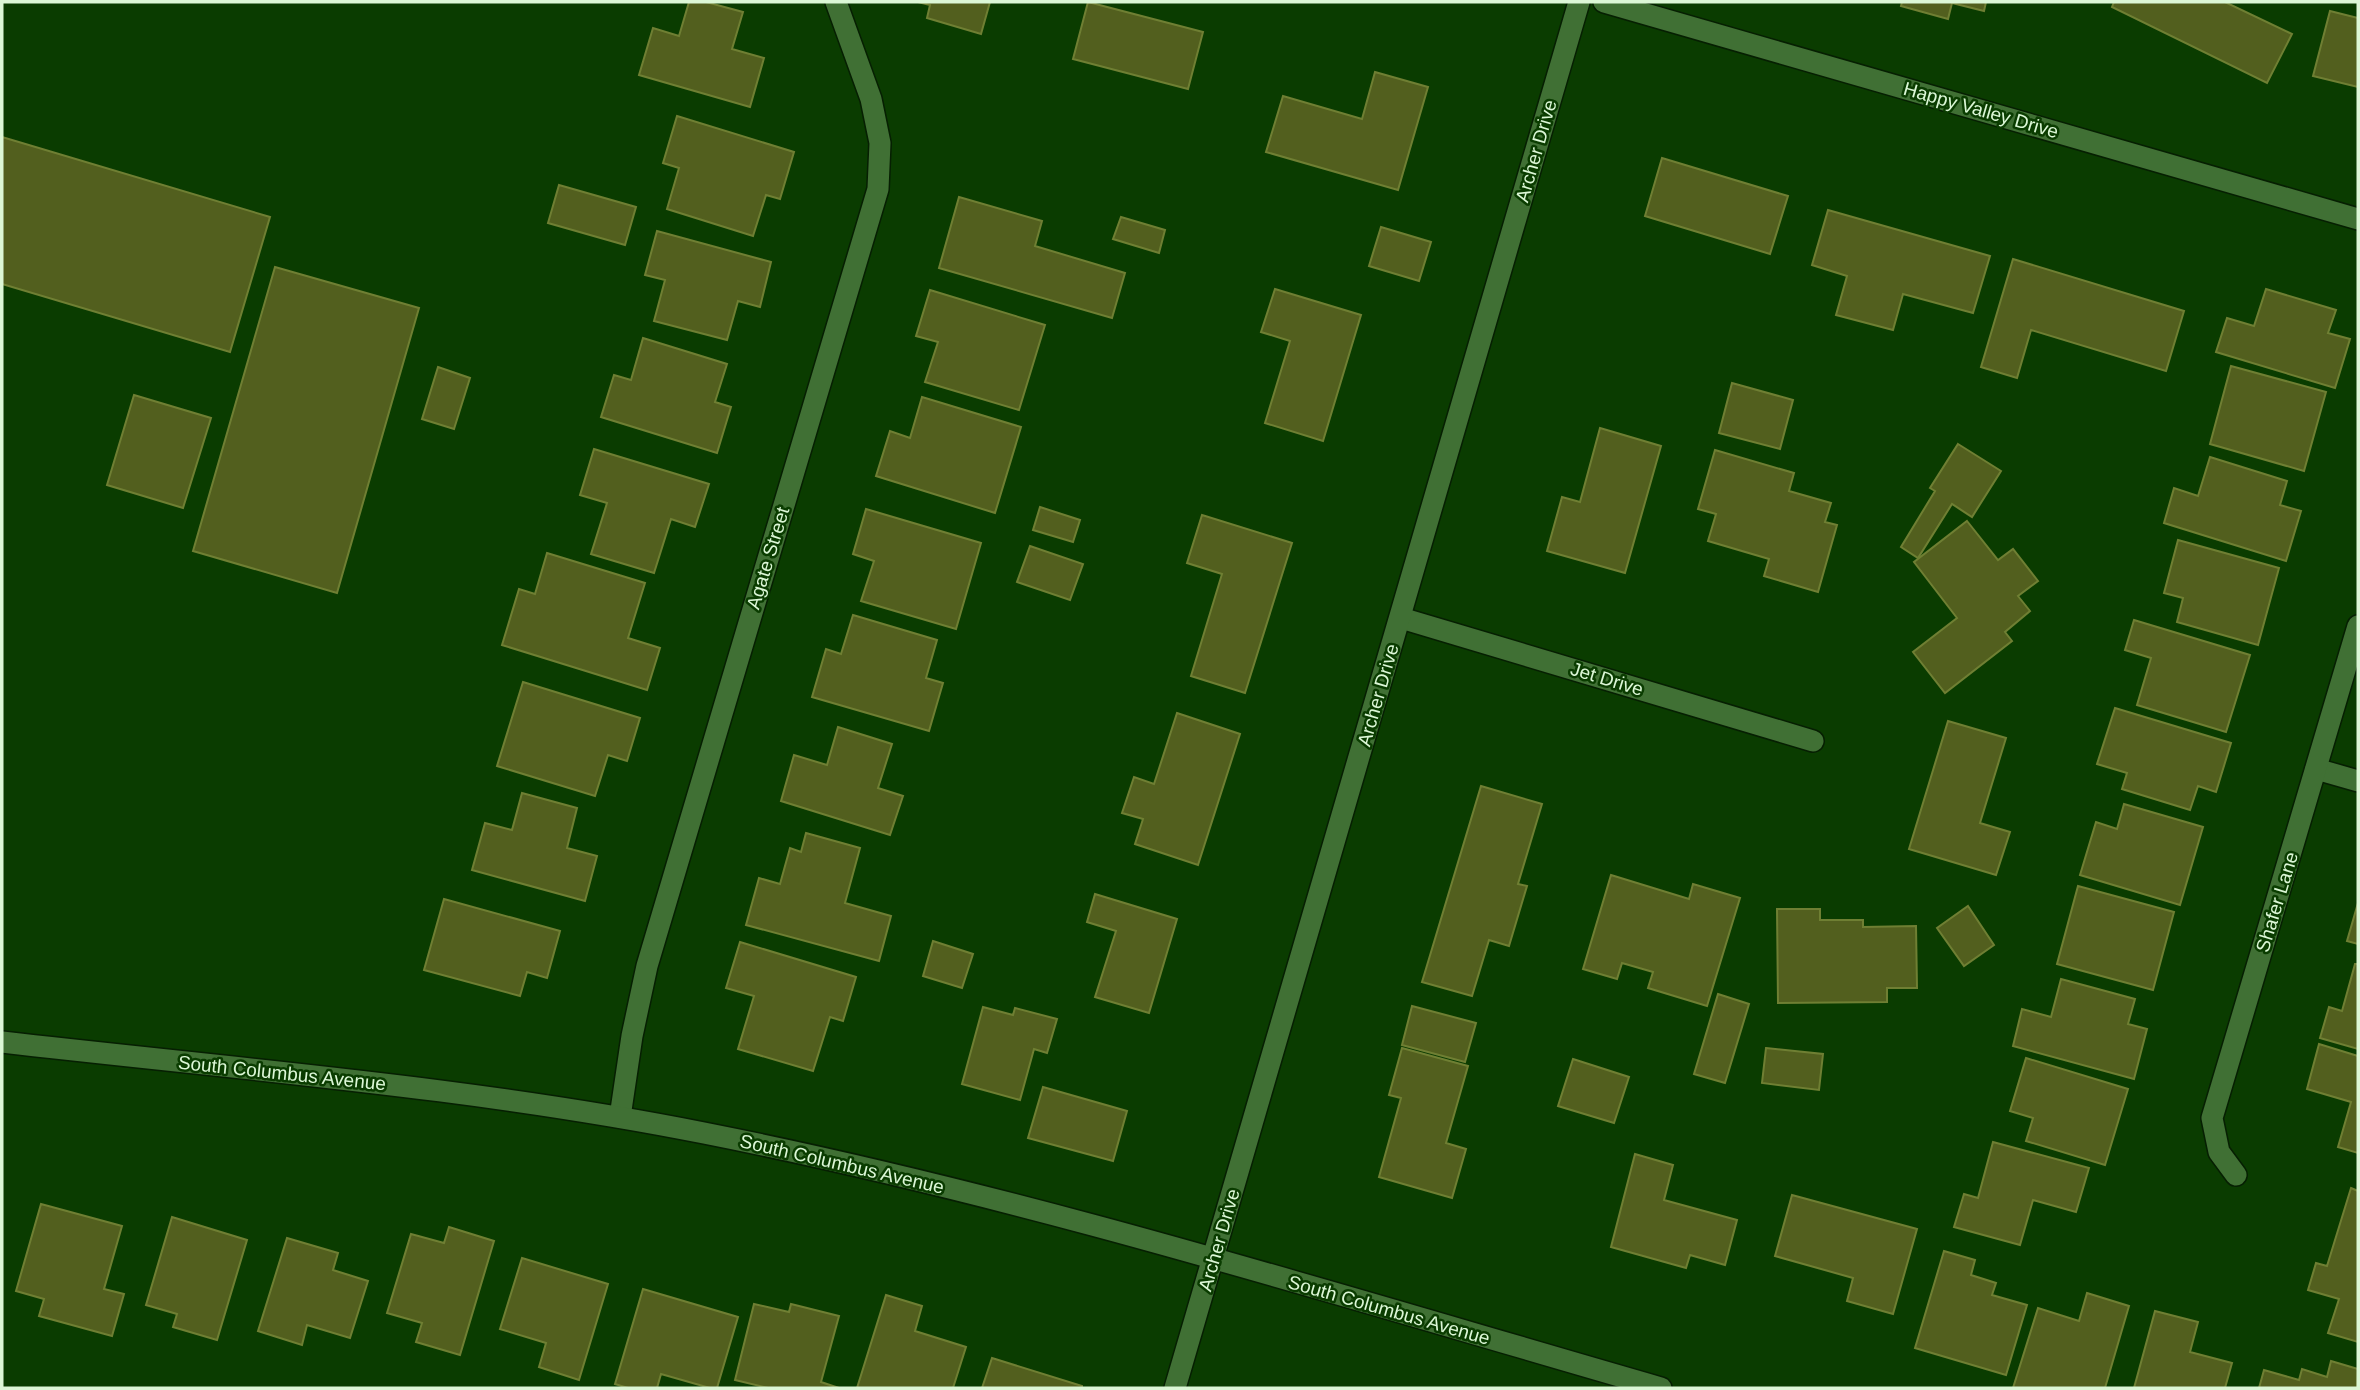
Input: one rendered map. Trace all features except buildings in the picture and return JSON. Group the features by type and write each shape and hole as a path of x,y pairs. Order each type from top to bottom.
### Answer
{"street":[{"name":"Agate Street","path":"620,1117 632,1036 647,966 877,189 880,143 871,99 836,2"},
{"name":"Archer Drive","path":"1175,1388 1579,2"},
{"name":"Happy Valley Drive","path":"1604,2 2358,219"},
{"name":"Jet Drive","path":"1401,618 1813,741"},
{"name":"Shafer Lane","path":"2235,1175 2219,1152 2212,1118 2358,626"},
{"path":"2316,769 2358,781"},
{"name":"South Columbus Avenue","path":"2,1042 466,1093 620,1117 904,1176 1214,1259 1661,1388"}]}
